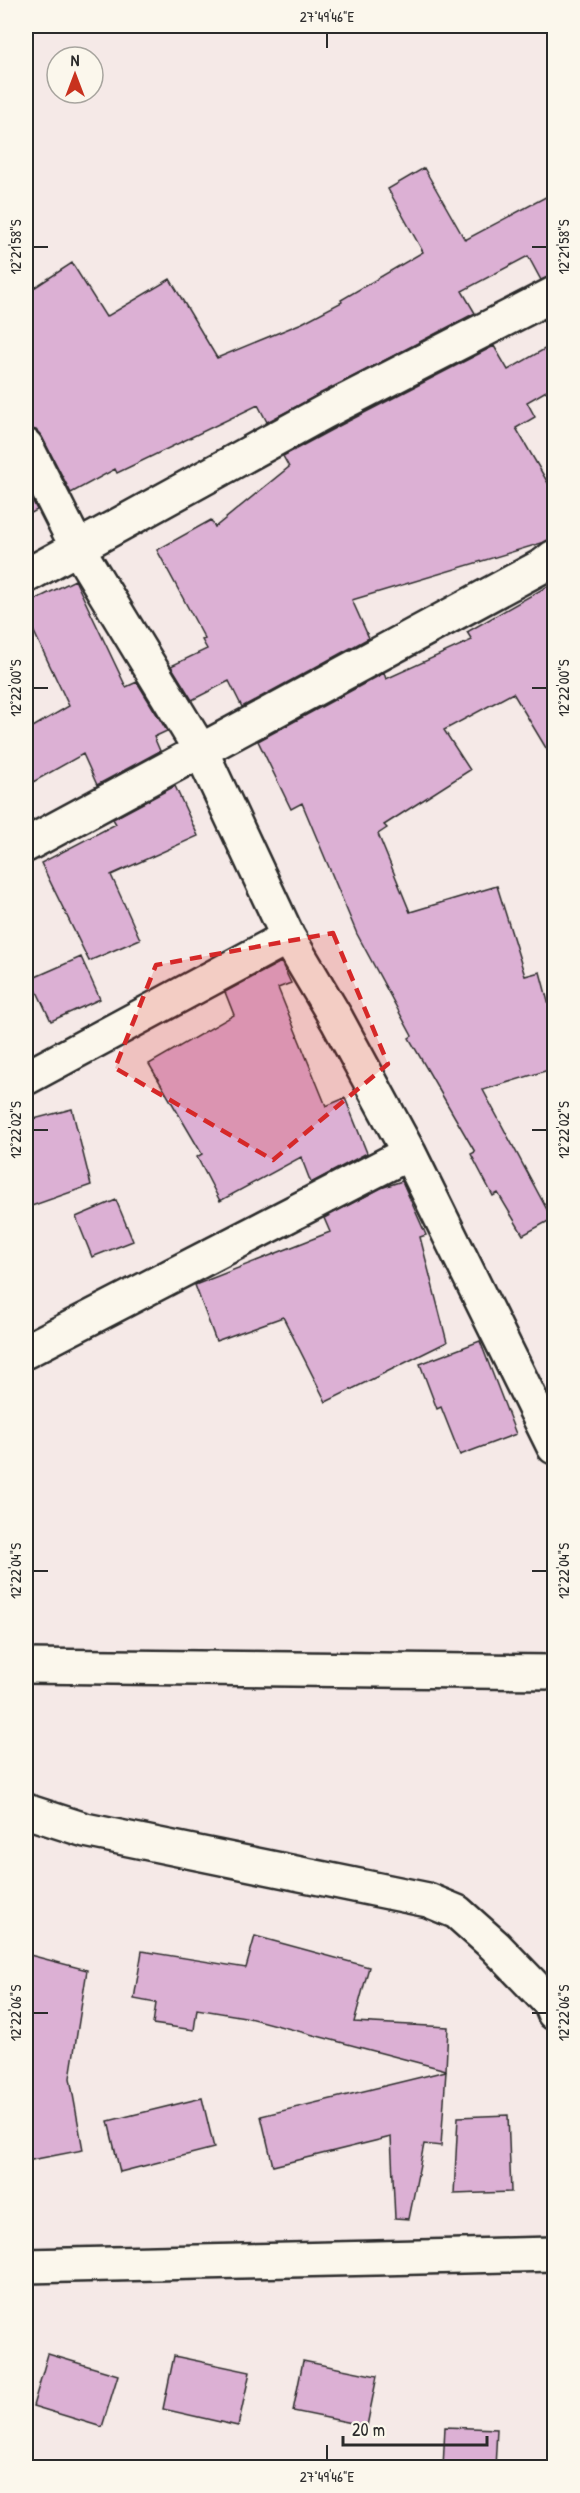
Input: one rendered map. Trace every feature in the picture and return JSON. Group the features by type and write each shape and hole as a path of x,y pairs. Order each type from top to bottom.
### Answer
{"street":[{"path":"26,576 326,411 555,294"},
{"path":"26,446 77,547 201,751 288,936 337,1020 409,1153 555,1447"},
{"path":"26,845 523,577 555,557"},
{"path":"26,1078 288,936"},
{"path":"26,1351 409,1153"},
{"path":"26,1666 555,1672"},
{"path":"26,1811 85,1830 428,1900 457,1912 495,1946 550,2003 555,2013"},
{"path":"26,2266 555,2254"}],"highlighted area":[{"path":"333,933 388,1064 273,1160 115,1068 156,965"}],"building":[{"path":"424,168 465,240 555,192 555,275 541,280 528,256 462,291 475,313 267,422 258,405 117,473 115,469 71,493 42,437 36,430 26,428 26,293 72,263 106,317 170,279 217,358 302,323 342,302 341,300 423,252 388,189"},
{"path":"555,343 555,386 527,402 535,417 516,428 555,495 555,539 352,600 369,638 242,707 229,681 192,700 171,666 207,649 202,640 205,639 157,550 211,520 215,527 289,467 283,456 335,428 494,346 508,370"},
{"path":"26,487 37,510 26,516"},
{"path":"75,580 126,687 137,682 167,731 154,737 160,751 97,785 83,754 26,786 26,731 69,706 26,615 26,604"},
{"path":"555,582 555,763 513,693 444,730 470,770 384,825 387,828 378,834 410,912 497,886 525,976 540,972 555,1028 555,1068 483,1090 552,1219 523,1235 498,1193 493,1196 471,1154 475,1152 409,1038 412,1036 357,934 302,803 291,809 258,741 384,673 386,679 472,640 467,632"},
{"path":"175,786 198,836 111,875 140,939 89,961 41,863 116,824 113,819"},
{"path":"81,957 100,999 51,1021 31,979"},
{"path":"281,962 291,983 278,988 326,1106 345,1098 367,1153 311,1183 301,1157 220,1201 197,1157 202,1154 149,1064 234,1015 225,992"},
{"path":"72,1109 91,1185 26,1208 26,1121"},
{"path":"402,1181 426,1235 420,1237 447,1342 326,1402 283,1317 216,1341 195,1285 330,1232 324,1218 381,1188"},
{"path":"116,1200 133,1241 92,1257 76,1217"},
{"path":"480,1341 516,1434 460,1455 441,1407 437,1409 420,1364"},
{"path":"255,1936 369,1967 354,2022 448,2027 446,2070 245,2017 197,2009 194,2030 153,2024 156,2003 134,1999 142,1951 246,1968"},
{"path":"26,1954 87,1970 70,2078 83,2150 26,2161"},
{"path":"446,2071 441,2146 424,2144 409,2219 395,2218 391,2137 273,2166 261,2116"},
{"path":"202,2098 214,2148 120,2172 108,2121"},
{"path":"508,2115 511,2192 454,2194 458,2117"},
{"path":"48,2354 118,2375 102,2427 33,2406"},
{"path":"174,2356 250,2372 238,2426 163,2409"},
{"path":"303,2361 377,2376 367,2426 293,2411"},
{"path":"445,2427 497,2429 495,2468 443,2468"}]}
